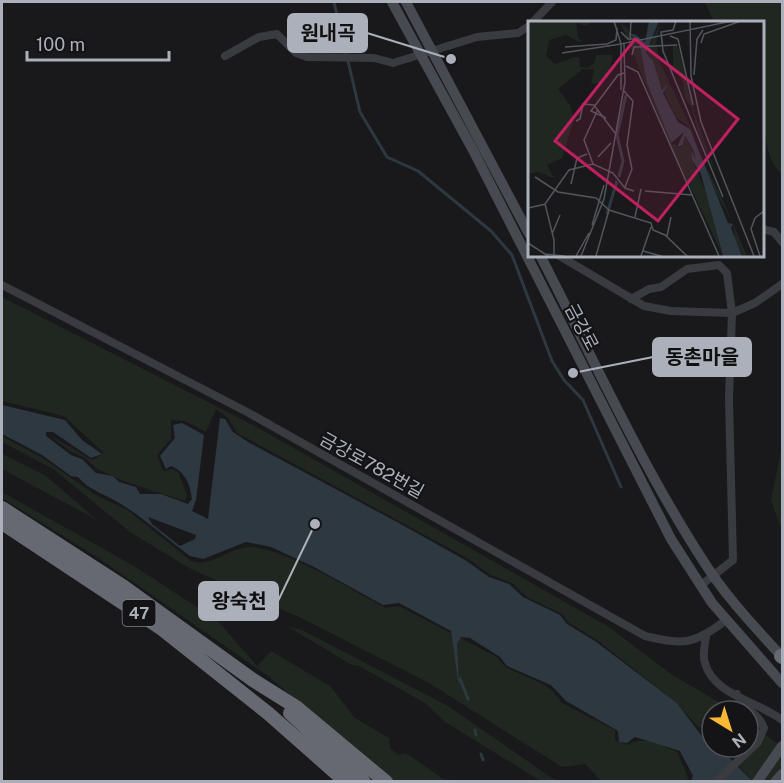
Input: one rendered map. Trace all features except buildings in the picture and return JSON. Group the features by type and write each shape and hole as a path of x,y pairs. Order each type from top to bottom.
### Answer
{"highway":[{"name":"47","path":"2,508 115,581 253,680 364,782"},
{"name":"47","path":"2,523 162,628 269,714 346,782"},
{"path":"253,680 296,707 386,782"},
{"path":"269,714 331,782"}],"street":[{"name":"금강로","path":"392,2 427,52 528,232"},
{"name":"금강로","path":"406,2 427,52 528,241"},
{"path":"534,21 552,2"},
{"path":"225,56 259,37 277,34 296,53 339,58 374,58 393,63 477,37 518,33 528,27"},
{"path":"763,229 774,232 783,242"},
{"name":"금강로","path":"536,256 661,492 715,577 742,613 782,657"},
{"name":"금강로","path":"536,256 671,539 700,586 726,621 783,683"},
{"path":"560,256 644,306 671,311 732,313 755,303 783,284"},
{"path":"631,299 649,289 661,287 687,269 719,265 727,273 732,313 729,399 733,560 715,577 700,586"},
{"name":"금강로782번길","path":"2,285 247,412 645,636 672,643 689,643 706,636 726,621"},
{"path":"706,636 704,663 712,676 737,694 783,720"},
{"path":"716,782 758,742 764,728 756,716 740,704 737,694"},
{"path":"757,782 783,746"},
{"path":"757,782 783,754"},
{"path":"775,782 783,774"}],"shaded area":[{"path":"705,2 782,2 782,174 773,163 763,126 763,21 714,21"},
{"path":"2,297 253,425 609,627 671,674 714,699 700,699 700,727 698,727 677,703 597,640 569,623 562,614 527,597 512,583 491,575 467,558 237,433 228,418 216,409 206,432 185,421 171,420 171,439 157,455 163,471 172,469 178,472 187,495 185,501 126,482 97,469 85,458 70,451 48,434 92,460 104,453 64,416 2,401"},
{"path":"2,405 65,420 82,440 102,454 91,458 53,432 46,432 46,436 71,455 82,459 96,473 113,476 119,482 136,487 140,494 161,494 188,504 192,499 186,480 171,466 166,469 160,456 175,438 173,425 182,423 204,435 196,500 192,511 208,519 220,418 225,419 233,432 248,442 465,560 489,577 509,584 523,597 560,615 567,624 595,641 677,703 700,734 700,759 731,759 752,781 691,781 693,776 680,751 635,737 627,743 619,742 618,731 566,701 551,685 507,666 500,657 470,638 461,637 457,644 459,687 451,631 399,603 383,605 314,567 271,547 246,542 203,559 190,556 121,504 93,489 78,477 71,476 42,455 2,434","holes":["148,517 196,535 195,539 180,546 152,524"]},
{"path":"2,436 41,457 96,495 129,511 191,561 207,561 244,547 267,550 320,572 386,608 399,606 497,657 505,667 541,683 553,691 562,703 615,730 615,740 627,745 640,741 652,742 677,752 688,777 686,781 601,781 585,764 562,767 429,683 303,619 189,568 130,532 53,469 2,442"},
{"path":"782,446 782,531 771,500"},
{"path":"2,454 46,476 97,520 2,469"},
{"path":"2,492 134,566 217,620 257,666 271,651 330,686 355,718 389,738 390,748 398,755 406,753 443,779 456,781 394,781 268,676 100,559 2,498"},
{"path":"287,626 302,630 448,706 555,780 584,781 541,781 445,722 425,703 359,666 352,665"},
{"path":"760,731 782,747 782,781 752,781 734,759 760,759"}],"waterway":[{"path":"334,2 360,112 387,157 418,171 491,231 512,255 552,361 564,380 583,400 621,487"},
{"path":"460,679 468,699"},
{"path":"475,730 476,735"},
{"path":"481,754 483,760"}],"place":[{"name":"원내곡","path":"451,59"},
{"name":"동촌마을","path":"573,373"},
{"name":"왕숙천","path":"315,524"}]}
